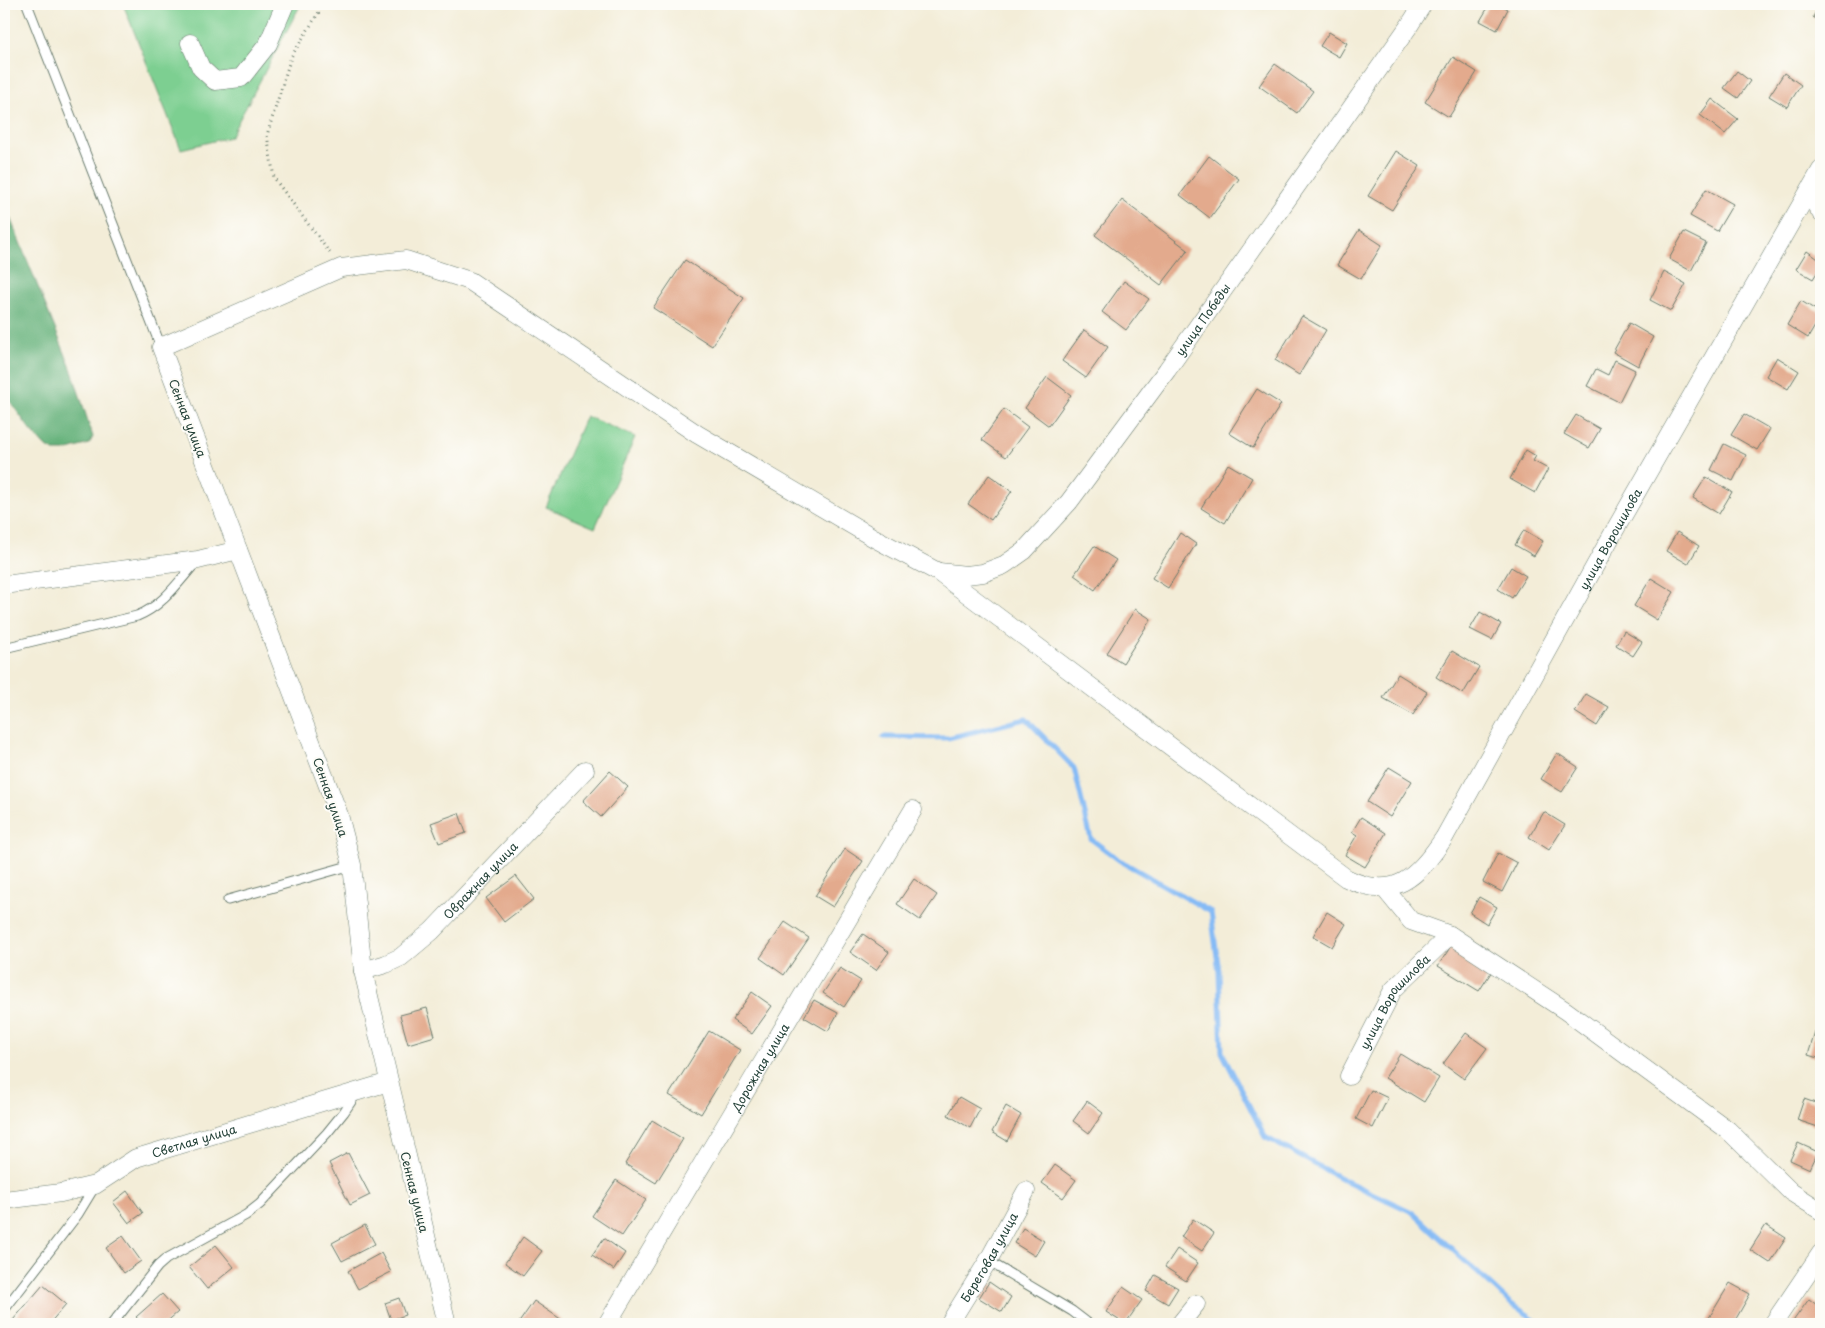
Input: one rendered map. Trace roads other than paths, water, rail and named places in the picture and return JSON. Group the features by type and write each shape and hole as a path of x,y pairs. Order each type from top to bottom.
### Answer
{"street":[{"path":"190,43 201,68 215,81 240,78 268,44 286,4"},
{"name":"улица Победы","path":"938,572 966,575 983,573 1004,565 1024,551 1069,502 1167,370 1410,26 1423,4"},
{"name":"улица Ворошилова","path":"1384,888 1397,885 1420,870 1444,838 1616,528 1809,194 1821,170"},
{"path":"1809,194 1821,213"},
{"path":"161,347 341,268 406,260 470,281 697,434 874,538 938,572 1346,878 1372,888 1384,888 1411,921 1450,935 1566,1011 1728,1130 1791,1192 1821,1212"},
{"name":"Сенная улица","path":"161,347 339,814 352,865 363,971 447,1324"},
{"path":"4,585 198,560 238,550"},
{"name":"Овражная улица","path":"363,971 401,957 432,931 586,770"},
{"name":"Дорожная улица","path":"607,1324 914,810"},
{"name":"улица Ворошилова","path":"1349,1076 1393,990 1450,935"},
{"name":"Светлая улица","path":"4,1200 61,1193 95,1186 136,1158 389,1082"},
{"name":"Береговая улица","path":"949,1324 988,1261 1026,1191"},
{"path":"1774,1324 1821,1253"},
{"path":"1180,1324 1196,1304"}],"lane":[{"path":"27,4 161,347"},
{"path":"4,648 147,612 157,606 198,560"},
{"path":"228,900 352,865"},
{"path":"112,1324 148,1276 162,1262 246,1215 273,1192 333,1126 356,1093"},
{"path":"4,1310 78,1214 95,1186"},
{"path":"988,1261 1072,1311 1089,1324"}],"waterway":[{"path":"883,737 948,738 1026,719 1074,768 1091,839 1119,860 1211,912 1219,972 1222,1052 1265,1137 1344,1180 1412,1212 1510,1303 1542,1324"}]}
